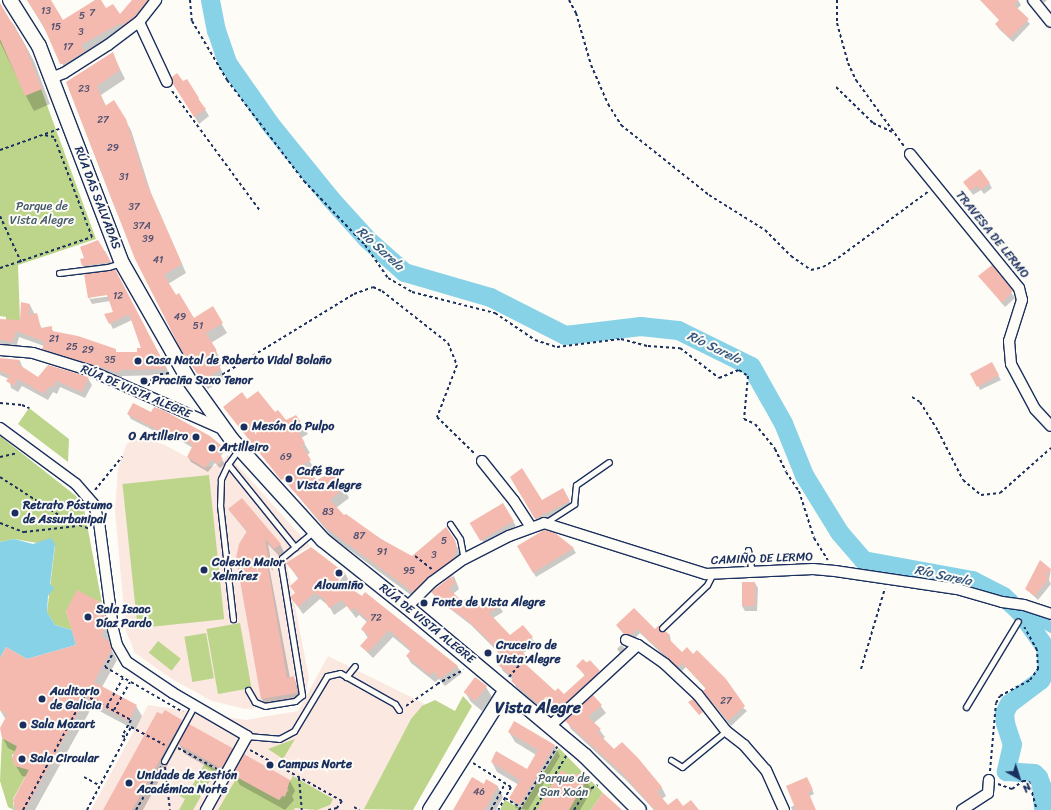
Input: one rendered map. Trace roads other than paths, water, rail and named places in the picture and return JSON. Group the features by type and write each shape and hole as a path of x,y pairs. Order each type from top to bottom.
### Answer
{"main road":[{"name":"RÚA DAS SALVADAS","path":"10,0 34,36 122,263 151,318 196,390"},
{"name":"RÚA DE VISTA ALEGRE","path":"196,390 239,449 314,531 407,607 507,684 549,727 586,756 639,810"},
{"path":"430,810 507,684"}],"street":[{"path":"51,78 102,49 139,22 156,0"},
{"path":"1033,0 1051,22"},
{"path":"139,22 167,82"},
{"name":"TRAVESA DE LERMO","path":"910,154 1019,288 1022,300 1009,341 1011,364 1035,409 1051,426"},
{"name":"RÚA DE VISTA ALEGRE","path":"0,350 32,353 91,371 225,430"},
{"path":"0,428 76,484 89,497 98,515 113,629 122,654 134,668 194,706 247,736 206,810"},
{"path":"482,461 518,505 530,527"},
{"path":"407,607 440,577 464,559 530,527 544,523"},
{"name":"CAMIÑO DE LERMO","path":"544,523 712,575 752,572 835,571 957,589 1002,602 1024,605 1051,614"},
{"path":"626,640 638,645 664,664 698,695 726,731 744,745 766,770 784,810"},
{"path":"549,727 638,645"},
{"path":"962,810 988,793 989,780"}],"lane":[{"path":"59,273 108,267 122,263"},
{"path":"234,619 220,505 221,479 228,464 239,449"},
{"path":"544,523 554,515 574,504 576,485 609,462"},
{"path":"228,464 295,547"},
{"path":"450,524 460,539 464,559"},
{"path":"248,690 255,702 265,706 295,701 302,694 281,565 282,558 314,531"},
{"path":"748,550 752,572"},
{"path":"662,628 707,585 712,575"},
{"path":"966,707 1019,622"},
{"path":"346,677 355,666"},
{"path":"247,736 272,740 286,736 294,731 327,676 340,673 395,704 399,710"},
{"path":"164,761 194,706"},
{"path":"671,760 682,767 726,731"}],"water":[{"path":"51,538 55,544 50,584 54,588 48,596 47,612 55,625 72,630 76,645 27,659 6,647 0,658 0,542 14,539 33,544"}],"waterway":[{"name":"Río Sarela","path":"210,0 216,30 228,64 270,124 330,198 367,239 404,272 490,297 565,335 640,326 678,330 751,366 783,423 804,475 839,532 863,560 972,580 1003,596 1020,612 1045,647 1047,669 1040,680 1009,703 1004,713 1005,723 1012,744 1006,771 1034,773 1038,777 1041,785 1043,810"},
{"path":"1020,612 1027,613 1051,627"}],"place":[{"name":"Casa Natal de Roberto Vidal Bolaño","path":"138,361"},
{"name":"Praciña Saxo Tenor","path":"144,381"},
{"name":"Mesón do Pulpo","path":"244,427"},
{"name":"O Artilleiro","path":"196,437"},
{"name":"Artilleiro","path":"212,448"},
{"name":"Café Bar Vista Alegre","path":"289,479"},
{"name":"Retrato Póstumo de Assurbanipal","path":"15,513"},
{"name":"Colexio Maior Xelmírez","path":"204,570"},
{"name":"Aloumiño","path":"339,573"},
{"name":"Fonte de Vista Alegre","path":"424,603"},
{"name":"Sala Isaac Díaz Pardo","path":"88,617"},
{"name":"Cruceiro de Vista Alegre","path":"488,653"},
{"name":"Auditorio de Galicia","path":"42,699"},
{"name":"Sala Mozart","path":"23,725"},
{"name":"Sala Circular","path":"22,759"},
{"name":"Campus Norte","path":"270,765"},
{"name":"Unidade de Xestión Académica Norte","path":"129,783"}],"district":[{"name":"Vista Alegre","path":"538,708"}],"park label":[{"name":"Parque de Vista Alegre","path":"42,214"},
{"name":"Parque de San Xoán","path":"564,786"}]}
